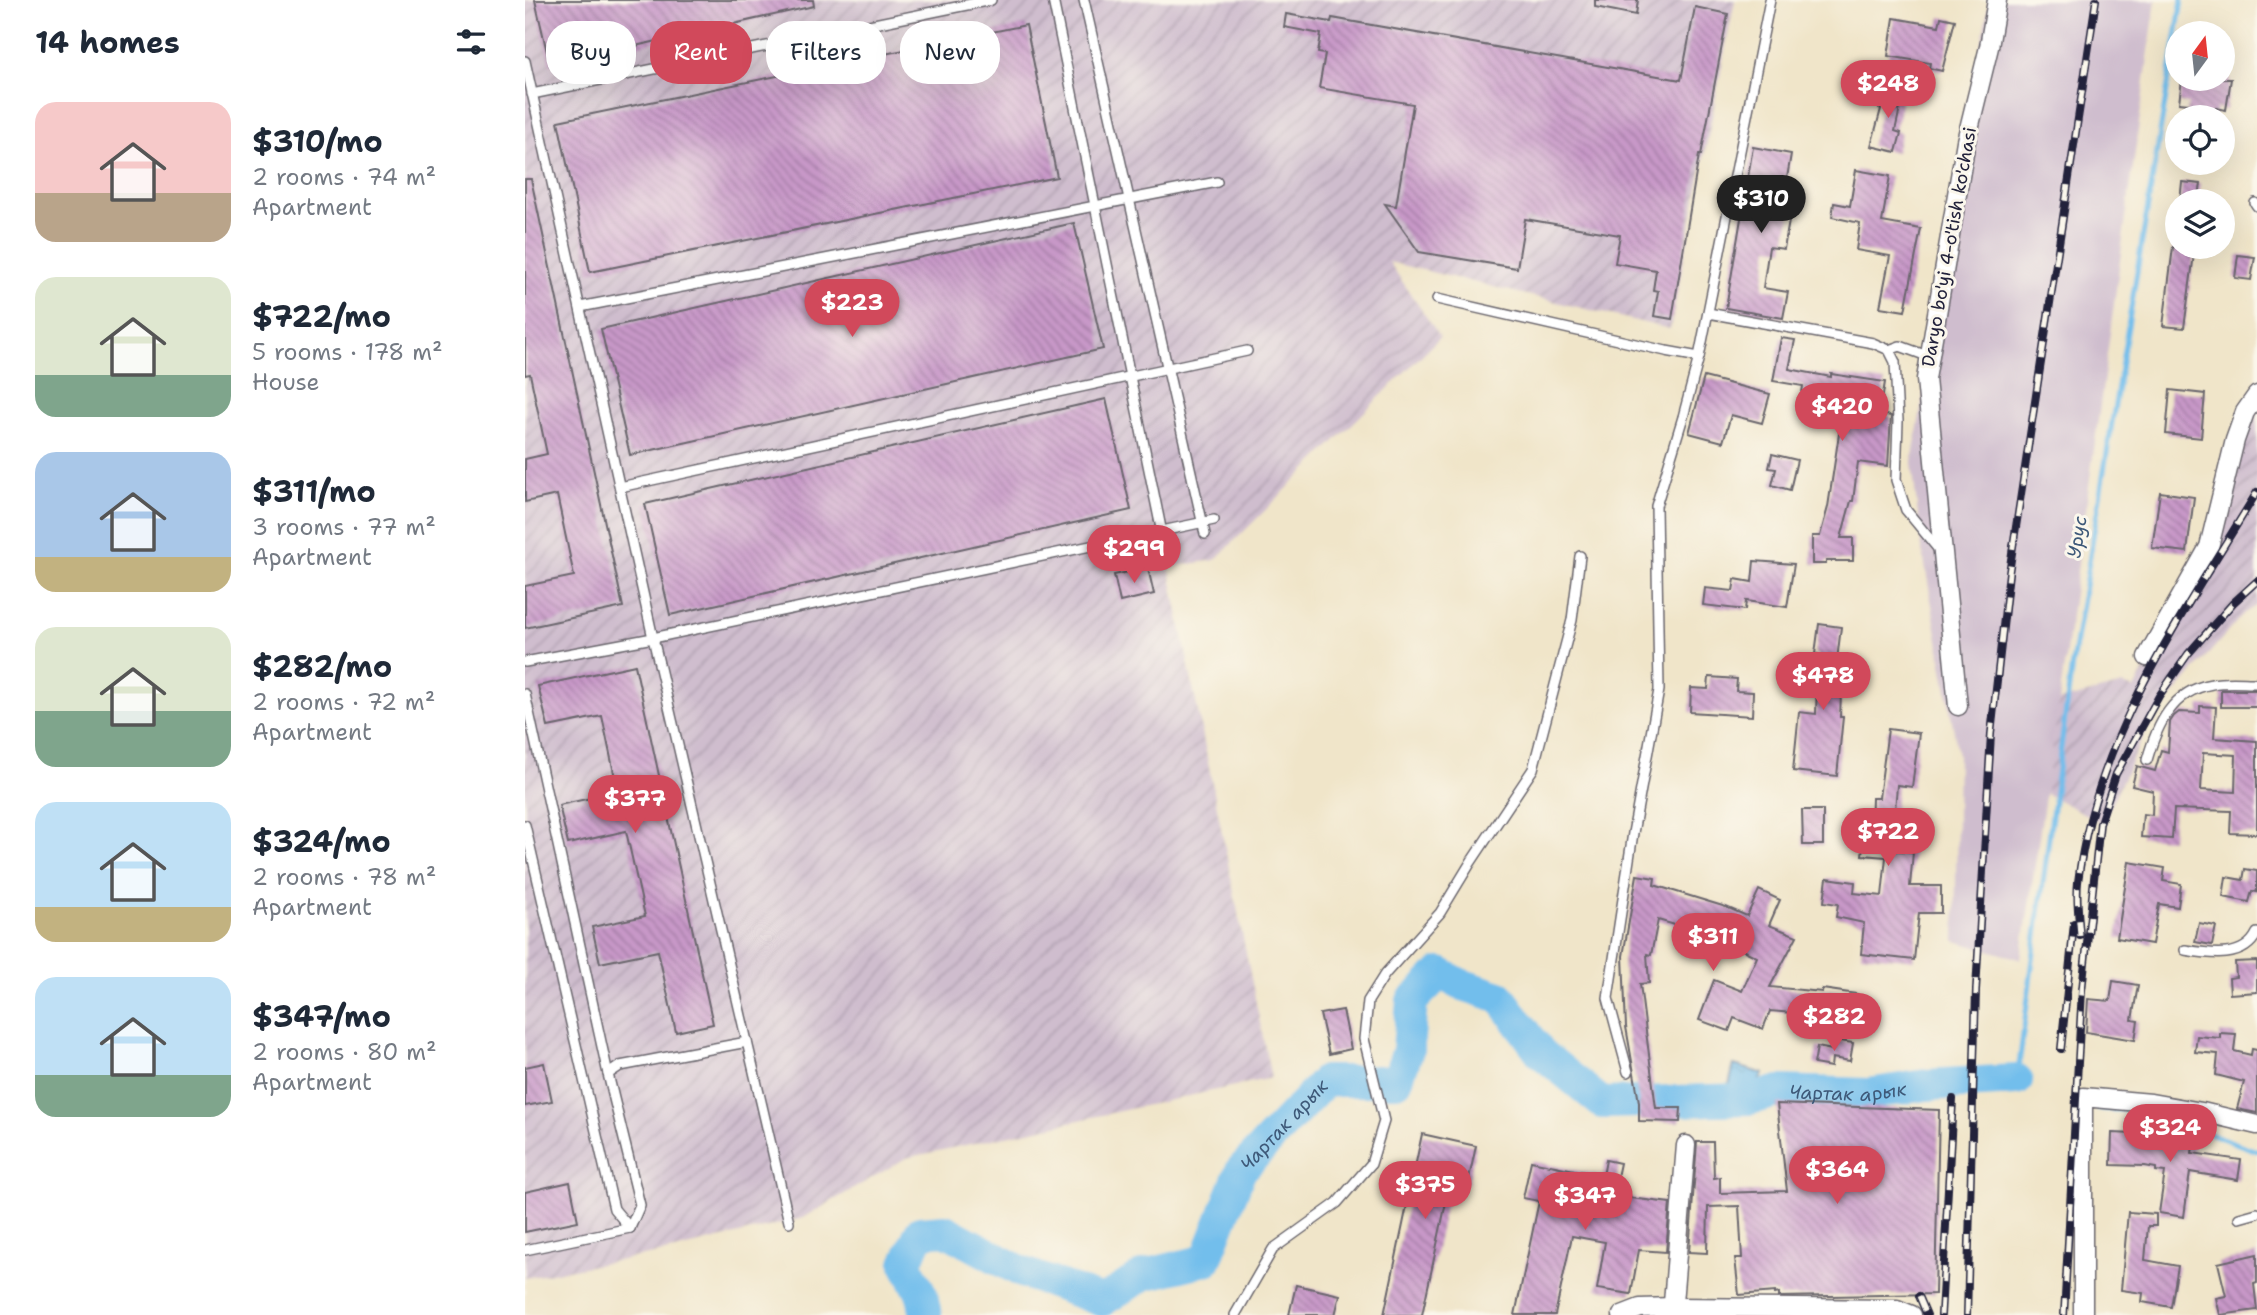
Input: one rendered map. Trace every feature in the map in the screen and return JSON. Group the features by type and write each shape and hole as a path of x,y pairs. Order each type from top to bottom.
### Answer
{"street":[{"name":"Daryo bo'yi 4-o'tish ko'chasi","path":"1958,706 1926,379 1966,141 1989,47 1997,0"},
{"path":"2147,657 2209,547 2235,440 2245,412 2257,395"},
{"path":"2083,1315 2083,1097 2151,1102 2257,1125"},
{"path":"1673,1311 1686,1145"},
{"path":"1622,1315 1640,1308 1673,1311 1897,1309 1912,1315"}],"lane":[{"path":"533,94 991,0"},
{"path":"1053,0 1162,534"},
{"path":"1084,0 1205,534"},
{"path":"1627,1072 1608,998 1659,690 1656,506 1699,357 1770,0"},
{"path":"525,61 653,638 789,1222"},
{"path":"580,307 1217,182"},
{"path":"1437,299 1666,352 1699,357"},
{"path":"1708,313 1873,343 1889,350 1895,362 1898,421 1896,480 1906,510 1943,554"},
{"path":"1889,350 1900,346 1930,357"},
{"path":"620,487 1247,351"},
{"path":"525,662 1162,534 1214,520"},
{"path":"1235,1315 1273,1249 1337,1203 1371,1164 1384,1121 1364,1039 1368,1001 1385,974 1440,913 1533,769 1572,620 1580,556"},
{"path":"2147,760 2156,730 2168,712 2190,691 2213,683 2257,683"},
{"path":"525,694 608,1074 640,1205 630,1228"},
{"path":"525,825 614,1209 630,1228"},
{"path":"2185,950 2214,955 2233,952 2245,947 2257,933"},
{"path":"608,1074 620,1066 747,1042"},
{"path":"2239,1219 2257,1213"},
{"path":"525,1250 630,1228"}],"shaded area":[{"path":"525,0 1735,0 1670,329 1389,262 1440,337 1215,560 1169,567 1271,1078 906,1158 803,1218 675,1250 525,1278"},
{"path":"1989,0 2156,0 2021,959 1955,941 1958,755 1921,542 1912,463"},
{"path":"2257,407 2257,605 2243,614 2150,722 2102,823 2045,793 2059,701 2123,685 2134,689 2216,547 2242,442"}],"water":[{"path":"1734,1065 1763,1074 1753,1085 1728,1089"}],"building":[{"path":"535,0 813,0 814,6 747,21 650,21 650,43 636,46 636,21 546,21 546,48"},
{"path":"1595,0 1638,0 1636,15 1595,7"},
{"path":"1695,7 1728,14 1699,155 1672,319 1654,316 1658,291 1653,290 1656,270 1615,263 1620,235 1525,219 1517,268 1419,252 1385,204 1396,206 1413,104 1319,88 1325,54 1318,53 1321,34 1284,27 1286,14 1331,22 1332,18 1681,80"},
{"path":"1941,17 1955,20 1942,71 1929,68 1930,63 1888,56 1894,18 1939,26"},
{"path":"1026,25 1057,177 590,272 558,121 738,84 752,84 752,81 766,78 766,84 886,84 886,54 900,51 900,84 1000,84 1000,30"},
{"path":"1884,85 1904,90 1895,131 1901,133 1896,152 1871,146"},
{"path":"2180,91 2229,91 2227,105 2179,103"},
{"path":"1753,147 1791,154 1782,208 1791,210 1784,249 1769,247 1763,288 1788,292 1783,318 1726,308"},
{"path":"1856,170 1890,176 1882,222 1921,229 1905,311 1880,307 1890,256 1856,250 1860,223 1832,217 1834,203 1850,206"},
{"path":"525,179 531,179 623,607 525,628 525,586 574,576 557,495 525,502 525,459 547,454 530,374 525,375"},
{"path":"2182,182 2201,184 2200,189 2181,189"},
{"path":"1074,223 1103,349 630,455 601,329"},
{"path":"2238,255 2255,257 2251,280 2235,278"},
{"path":"2171,259 2193,259 2184,328 2163,326"},
{"path":"1781,338 1795,340 1789,369 1831,377 1831,374 1885,382 1880,414 1891,416 1888,466 1858,462 1853,501 1841,538 1853,538 1853,561 1812,564 1812,536 1820,536 1828,507 1843,407 1801,400 1803,386 1773,381"},
{"path":"1704,377 1770,394 1762,423 1731,415 1723,442 1689,433"},
{"path":"2170,390 2205,394 2201,438 2166,434"},
{"path":"1106,399 1131,510 670,615 645,504"},
{"path":"1772,454 1797,460 1790,490 1772,485 1776,469 1769,468"},
{"path":"2160,492 2194,497 2187,552 2152,548"},
{"path":"1754,561 1794,564 1787,607 1746,601 1745,610 1703,605 1705,588 1733,591 1735,579 1752,582"},
{"path":"1148,568 1154,594 1120,602 1114,575"},
{"path":"1819,624 1841,627 1836,668 1842,668 1840,717 1843,717 1837,776 1793,771 1799,712 1816,714 1818,654 1815,654"},
{"path":"635,665 713,1024 676,1032 658,951 600,963 592,927 645,916 626,831 568,844 559,805 618,792 602,716 548,727 538,686"},
{"path":"1709,677 1737,679 1736,691 1753,692 1752,716 1690,712 1691,688 1708,689"},
{"path":"2221,690 2257,690 2257,707 2221,707"},
{"path":"2200,706 2216,707 2214,738 2257,741 2257,834 2230,833 2231,811 2174,809 2172,839 2141,837 2143,814 2152,815 2153,791 2132,786 2137,766 2155,771 2161,750 2168,752 2170,722 2174,716 2179,712 2200,713","holes":["2203,753 2236,755 2235,792 2201,790"]},
{"path":"1888,729 1919,733 1912,787 1897,785 1892,850 1913,852 1910,886 1941,886 1941,913 1919,913 1914,960 1861,954 1864,923 1836,917 1838,904 1824,902 1827,878 1855,882 1854,893 1882,896 1886,857 1862,855 1865,830 1871,830 1872,798 1879,798"},
{"path":"1802,810 1823,810 1823,845 1803,845"},
{"path":"2129,862 2165,868 2163,881 2181,884 2178,907 2159,904 2152,944 2117,938"},
{"path":"2245,869 2257,871 2257,892 2252,891 2249,902 2223,897 2226,877 2243,880"},
{"path":"1637,875 1655,878 1654,885 1747,916 1759,890 1780,900 1769,925 1797,936 1770,987 1822,992 1822,989 1857,994 1855,1011 1850,1010 1849,1018 1770,1011 1763,1029 1734,1018 1729,1031 1699,1020 1714,980 1742,991 1757,957 1716,937 1658,920 1651,955 1647,954 1649,983 1640,984 1656,1108 1681,1108 1680,1122 1639,1121 1639,1102 1626,1027 1623,956"},
{"path":"2199,923 2216,926 2212,945 2195,942"},
{"path":"2257,961 2257,992 2230,994 2229,978 2236,977 2235,962"},
{"path":"2113,981 2138,985 2132,1020 2138,1021 2135,1040 2086,1032 2088,999 2110,1001"},
{"path":"1343,1010 1351,1049 1329,1054 1320,1014"},
{"path":"2220,1033 2236,1034 2234,1051 2251,1055 2252,1049 2257,1050 2257,1113 2237,1109 2244,1082 2216,1075 2218,1054 2195,1052 2197,1036 2220,1038"},
{"path":"1834,1040 1853,1043 1850,1061 1832,1058 1831,1067 1814,1064 1817,1047 1832,1050"},
{"path":"544,1063 552,1101 525,1106 525,1067"},
{"path":"1777,1104 1939,1110 1935,1294 1779,1297 1779,1293 1775,1292 1739,1295 1735,1258 1742,1258 1739,1206 1708,1207 1707,1253 1689,1252 1697,1142 1713,1142 1714,1178 1720,1177 1720,1193 1787,1191"},
{"path":"2112,1133 2178,1136 2194,1141 2192,1153 2241,1160 2238,1180 2190,1172 2184,1217 2159,1213 2165,1172 2145,1166 2111,1165"},
{"path":"1422,1134 1476,1146 1468,1183 1451,1179 1422,1315 1384,1315"},
{"path":"1606,1160 1620,1163 1613,1196 1670,1203 1666,1252 1639,1250 1631,1294 1597,1289 1605,1242 1572,1236 1555,1315 1515,1315 1539,1201 1523,1198 1531,1161 1603,1176"},
{"path":"570,1182 578,1221 525,1232 525,1192"},
{"path":"2128,1212 2156,1214 2156,1226 2148,1226 2145,1260 2178,1266 2171,1307 2142,1302 2143,1293 2121,1290"},
{"path":"2257,1254 2257,1283 2254,1284 2257,1310 2220,1315 2216,1298 2226,1296 2218,1263"},
{"path":"1296,1285 1340,1295 1335,1315 1289,1315"}],"waterway":[{"name":"Урус","path":"2028,1082 2017,1080 2072,664 2182,0"},
{"name":"Чартак арык","path":"926,1315 922,1295 906,1264 920,1232 945,1230 1022,1272 1102,1301 1144,1275 1206,1260 1241,1170 1325,1081 1397,1081 1408,1050 1412,1001 1440,973 1460,984 1500,997 1541,1053 1602,1103 1750,1099 1780,1091 1868,1094 1926,1085 2017,1080"},
{"name":"Чартак арык","path":"2098,1109 2148,1111 2257,1151"}],"railway":[{"path":"1967,1315 1976,990 1991,734 2009,573 2096,0"},
{"path":"2080,936 2078,882 2088,828 2103,776 2146,678 2257,492"},
{"path":"2064,1315 2082,990 2100,823 2116,774 2159,696 2188,654 2233,603 2257,581"},
{"path":"2061,1049 2074,923"},
{"path":"1941,1315 1953,1099"},
{"path":"1919,1296 1927,1315"}]}
